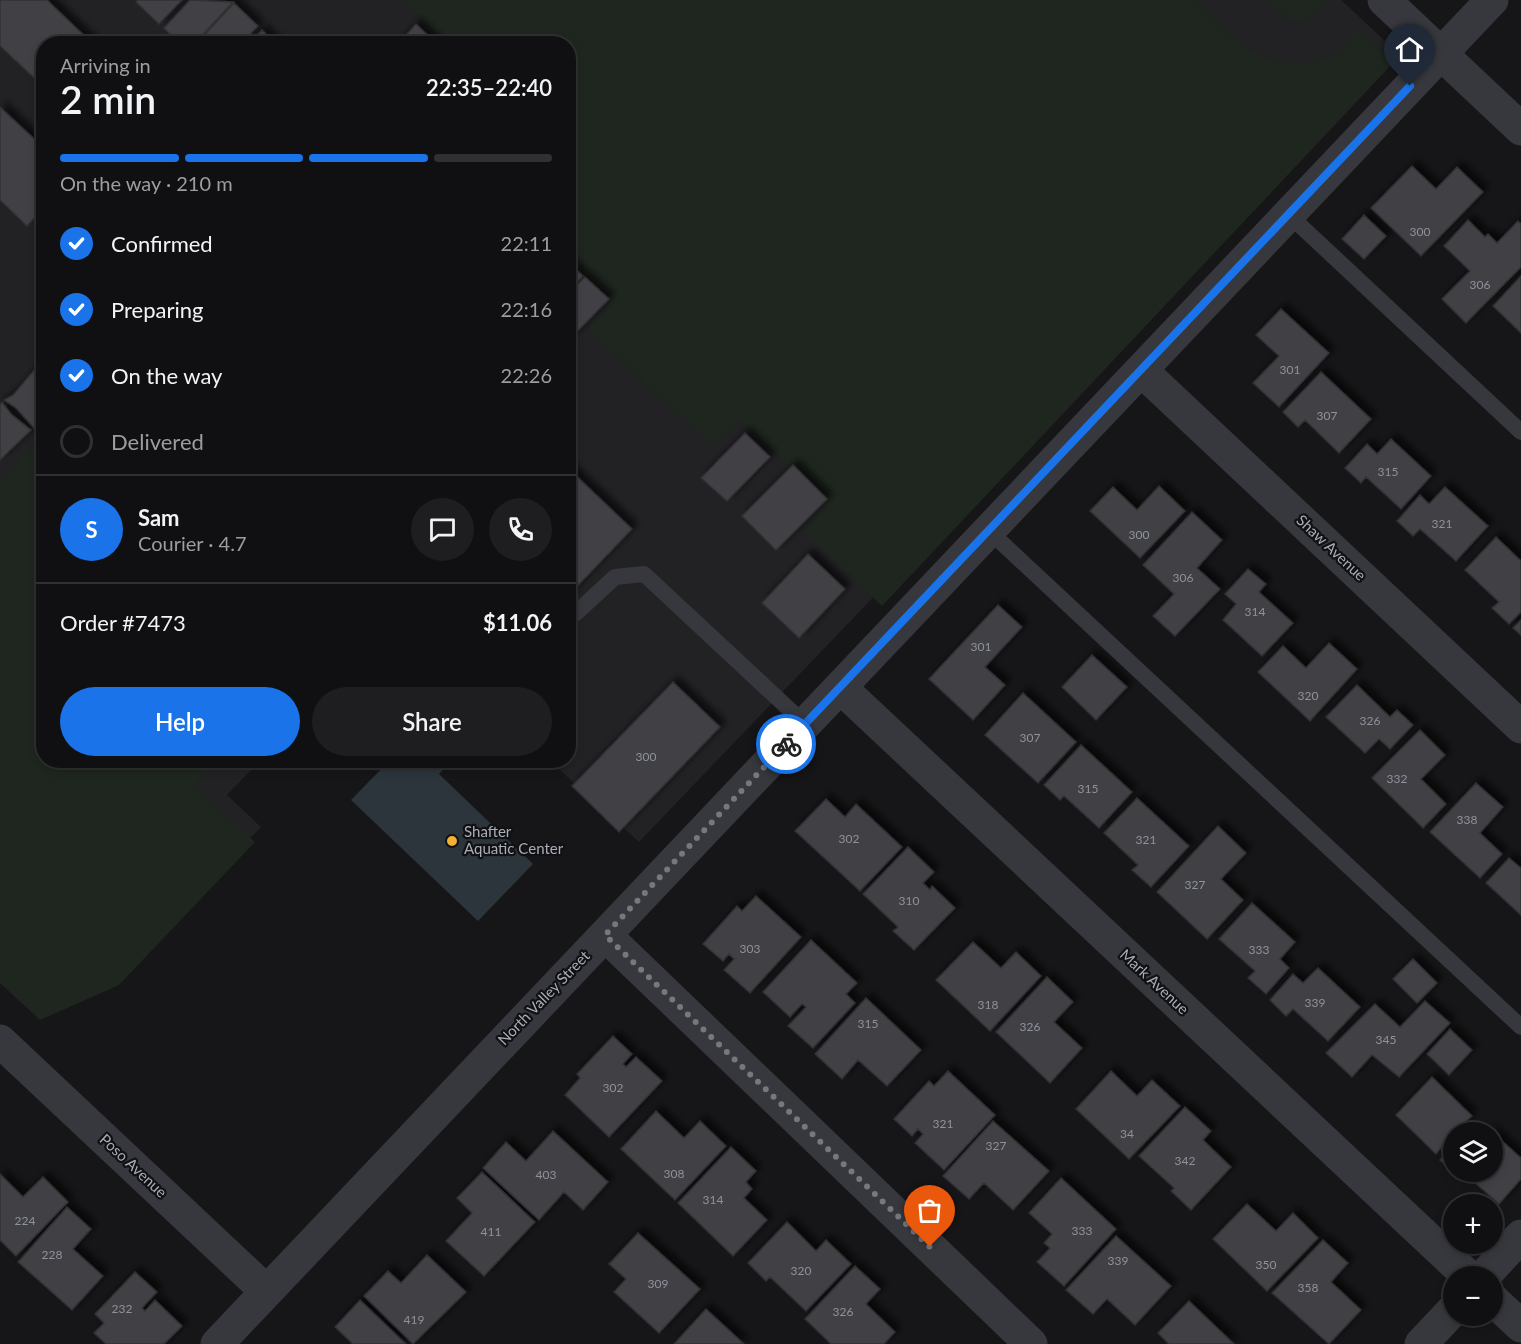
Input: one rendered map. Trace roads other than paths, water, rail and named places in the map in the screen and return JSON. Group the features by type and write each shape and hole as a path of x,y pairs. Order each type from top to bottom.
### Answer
{"street":[{"path":"1384,0 1521,129"},
{"name":"North Valley Street","path":"217,1344 1492,0"},
{"name":"Shaw Avenue","path":"1141,370 1521,727"},
{"name":"Mark Avenue","path":"840,687 1457,1266"},
{"path":"605,935 1031,1344"},
{"name":"Poso Avenue","path":"0,1041 266,1291"},
{"path":"1493,1266 1521,1236"},
{"path":"1503,1309 1521,1326"},
{"path":"1420,1344 1443,1320"}],"lane":[{"path":"1288,214 1521,432"},
{"path":"988,530 1521,1027"},
{"path":"576,613 615,578 644,574 805,724"}],"place":[{"name":"Shafter Aquatic Center","path":"452,841"}]}
